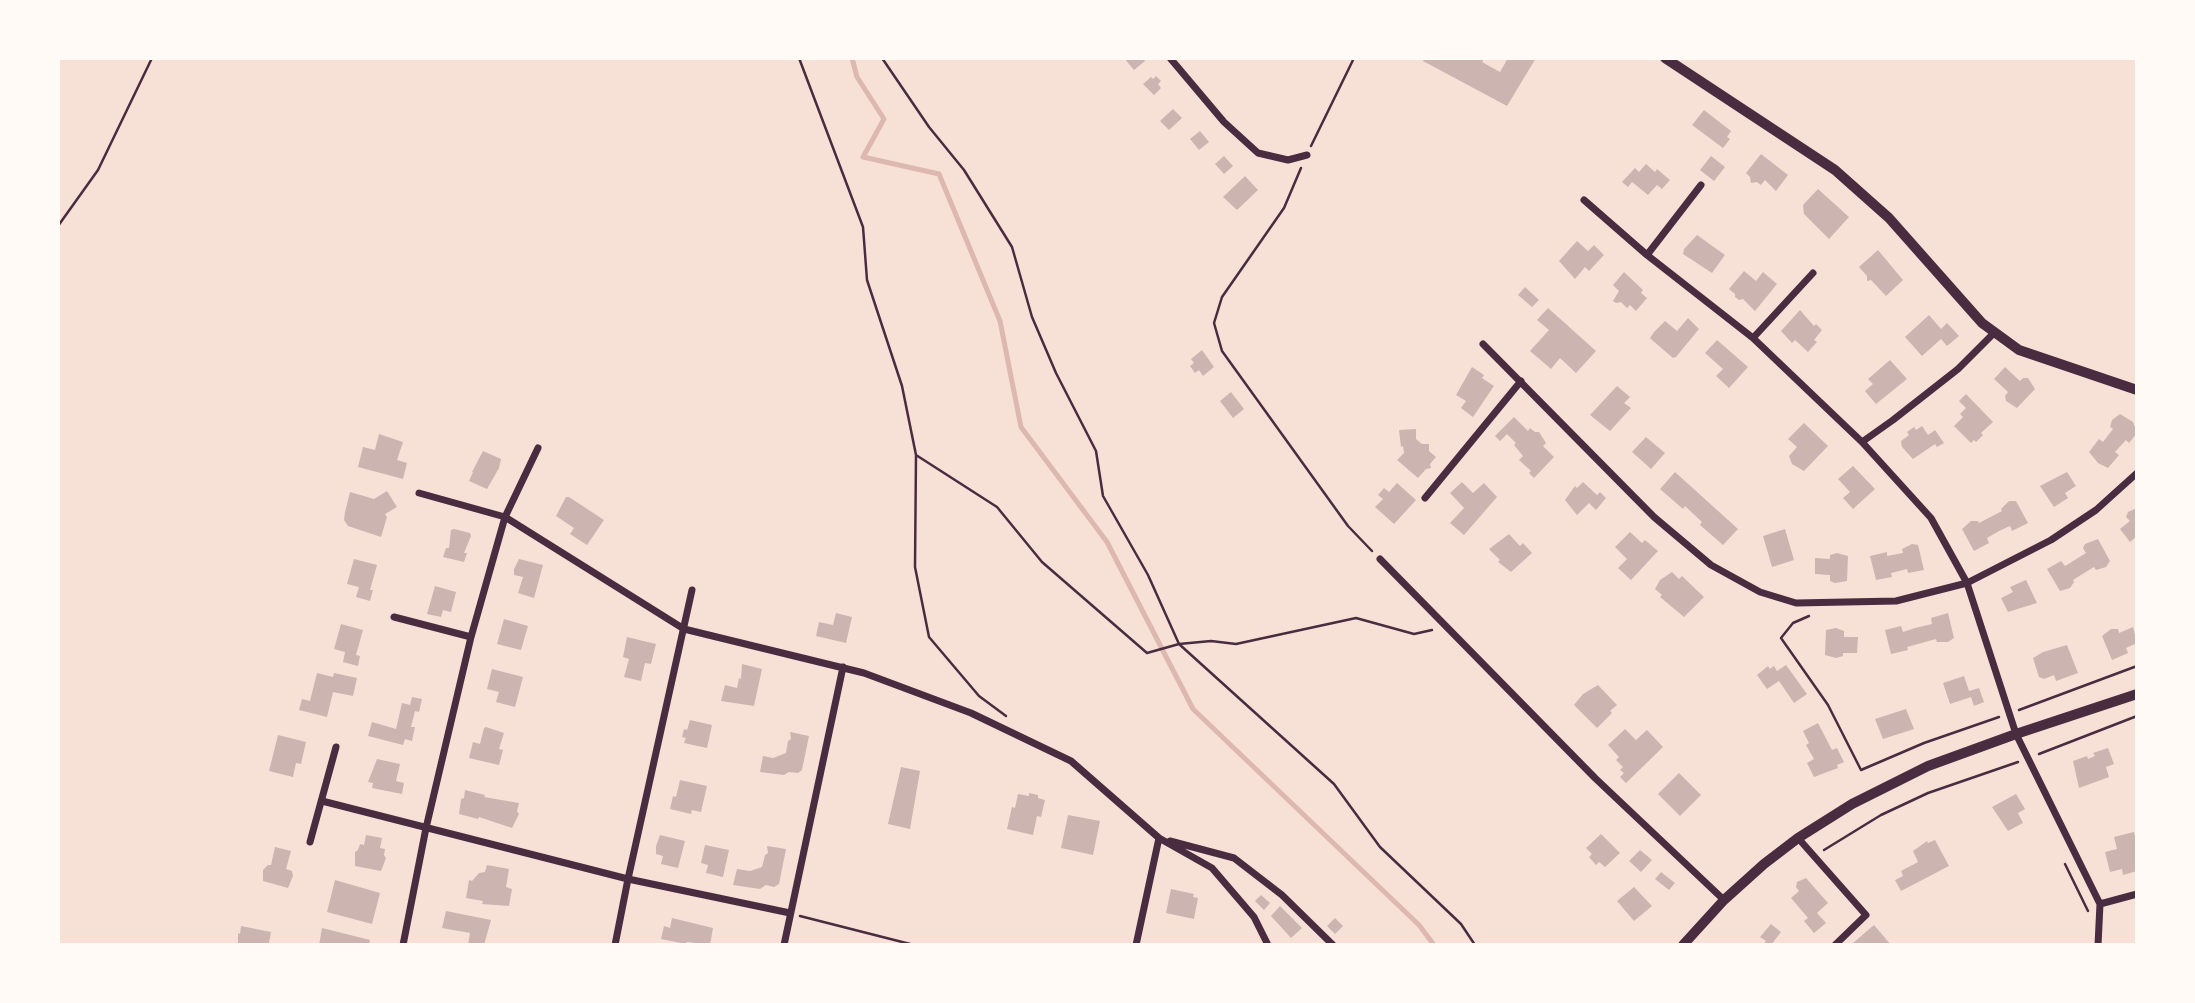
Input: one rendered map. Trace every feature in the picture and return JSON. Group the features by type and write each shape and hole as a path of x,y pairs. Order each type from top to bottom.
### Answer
{"street":[{"path":"1170,58 1224,122 1258,153 1288,160 1307,155"},
{"path":"1665,58 1835,170 1889,218 1982,323 1994,332 2019,349 2042,359 2137,390"},
{"path":"1647,255 1701,186"},
{"path":"1584,200 1647,255 1753,338 1862,442 1930,518 1967,583 2016,734 2100,904 2098,945"},
{"path":"1753,338 1813,274"},
{"path":"1862,442 1958,369 1994,332"},
{"path":"1483,344 1654,517 1711,565 1760,592 1796,603 1896,601 1967,583 2051,540 2096,510 2137,473"},
{"path":"1425,498 1521,381"},
{"path":"403,945 426,828 471,637 505,517 538,448"},
{"path":"419,493 505,517 684,629 842,667 971,713 1071,761 1160,838 1212,868 1254,917 1268,945"},
{"path":"1380,559 1595,778 1724,900"},
{"path":"615,945 692,590"},
{"path":"394,617 471,637"},
{"path":"784,945 842,667"},
{"path":"1683,945 1724,900 1764,864 1798,838 1852,804 1928,766 2137,694"},
{"path":"310,842 336,747"},
{"path":"323,801 628,879 790,913"},
{"path":"1136,945 1160,838"},
{"path":"1160,838 1234,858 1282,895 1333,945"},
{"path":"1798,838 1866,915 1835,945"},
{"path":"2100,904 2137,894"}],"path":[{"path":"58,226 98,170 152,58"},
{"path":"799,58 863,227 867,280 902,387 916,455 915,567 929,637 979,696 1010,718"},
{"path":"882,58 929,127 964,170 1012,247 1032,317 1056,373 1096,451 1103,496 1148,575 1180,644 1335,784 1380,847 1461,924 1475,945"},
{"path":"1354,58 1284,208 1222,297 1214,323 1222,351 1348,526 1380,559"},
{"path":"916,455 997,507 1042,562 1147,653 1180,644 1211,641 1236,644 1356,618 1414,634 1446,627"},
{"path":"1822,602 1822,614 1808,616 1793,623 1781,638 1828,705 1861,770 1924,743 2137,666"},
{"path":"2035,755 2137,716"},
{"path":"1821,852 1881,815 1928,793 2018,762"},
{"path":"790,913 914,945"}],"building":[{"path":"1124,58 1143,58 1145,61 1134,70"},
{"path":"1425,58 1481,58 1484,59 1482,62 1500,72 1508,58 1536,58 1507,106 1423,61"},
{"path":"1156,76 1161,81 1158,84 1161,88 1154,95 1143,84"},
{"path":"1173,109 1182,118 1169,130 1160,121"},
{"path":"1704,110 1731,131 1727,137 1730,139 1723,148 1692,125"},
{"path":"1200,131 1209,142 1199,150 1190,139"},
{"path":"1761,154 1788,175 1776,191 1765,180 1761,185 1757,182 1751,183 1746,173"},
{"path":"1224,156 1233,166 1224,174 1215,164"},
{"path":"1711,156 1725,167 1714,181 1700,170"},
{"path":"1646,164 1670,180 1662,189 1657,185 1648,195 1632,182 1628,187 1622,182 1635,168 1639,172"},
{"path":"1245,176 1258,190 1237,210 1223,197"},
{"path":"1818,189 1849,217 1829,239 1804,214 1803,205"},
{"path":"1697,235 1725,255 1712,273 1683,254 1684,249"},
{"path":"1577,241 1588,251 1594,245 1604,255 1589,271 1585,267 1575,279 1559,261"},
{"path":"1878,250 1903,280 1886,296 1871,280 1867,281 1867,276 1859,267"},
{"path":"1744,271 1756,281 1763,272 1777,284 1755,311 1743,299 1735,297 1729,289"},
{"path":"1624,272 1643,290 1641,293 1647,298 1636,311 1630,305 1627,308 1621,302 1613,301 1619,291 1613,285"},
{"path":"1525,287 1539,300 1532,307 1518,295"},
{"path":"1548,308 1596,351 1576,373 1560,358 1551,369 1530,351 1549,330 1537,320"},
{"path":"1800,310 1814,326 1816,324 1822,330 1814,340 1817,342 1808,352 1795,340 1792,343 1781,331"},
{"path":"1929,315 1941,329 1947,323 1959,336 1947,346 1941,339 1922,356 1905,337"},
{"path":"1688,318 1699,329 1676,357 1673,358 1650,338 1665,321 1677,331"},
{"path":"1717,340 1748,367 1729,388 1716,376 1723,369 1705,353"},
{"path":"1202,350 1214,367 1203,376 1199,370 1195,373 1190,366 1194,363 1191,359"},
{"path":"1890,360 1907,379 1876,404 1865,391 1873,384 1868,379"},
{"path":"1472,367 1494,386 1473,417 1461,408 1466,401 1456,395"},
{"path":"2005,367 2020,381 2028,378 2035,389 2017,408 2006,401 2008,392 1994,379"},
{"path":"1617,386 1630,397 1624,403 1631,408 1610,431 1590,415"},
{"path":"1231,392 1244,409 1233,418 1220,401"},
{"path":"1966,394 1993,422 1976,442 1974,440 1971,443 1954,426 1963,417 1960,414 1966,408 1959,401"},
{"path":"2120,414 2133,422 2137,433 2129,443 2126,440 2115,452 2119,455 2108,468 2098,463 2089,452 2099,439 2103,442 2113,429 2110,427 2112,420"},
{"path":"1514,417 1528,431 1530,428 1539,432 1546,443 1543,446 1554,457 1534,478 1529,473 1531,471 1519,460 1523,456 1514,445 1516,443 1507,434 1500,441 1495,436"},
{"path":"1804,423 1828,446 1804,471 1792,464 1789,456 1797,447 1788,439"},
{"path":"1922,426 1928,435 1935,430 1944,443 1937,447 1935,444 1913,459 1902,447 1901,441 1914,427 1916,430"},
{"path":"1416,429 1416,439 1422,444 1429,444 1429,451 1436,457 1430,464 1431,468 1426,469 1418,478 1397,460 1404,453 1399,430"},
{"path":"379,434 403,442 397,460 407,463 403,479 358,467 363,447 375,450"},
{"path":"1646,437 1665,453 1651,469 1632,452"},
{"path":"483,451 501,459 487,489 469,481"},
{"path":"1853,466 1875,489 1853,509 1843,498 1850,492 1838,479"},
{"path":"1675,472 1738,529 1723,545 1700,525 1702,522 1685,506 1683,509 1660,489"},
{"path":"2067,472 2076,486 2065,493 2068,498 2054,507 2040,486"},
{"path":"1462,482 1473,493 1484,483 1497,497 1464,535 1450,523 1464,508 1450,493"},
{"path":"1583,482 1597,495 1600,492 1606,498 1596,510 1589,503 1577,515 1565,500 1575,486 1577,488"},
{"path":"1397,483 1416,500 1394,524 1375,507 1383,499 1378,495 1384,488 1389,492"},
{"path":"387,491 397,507 385,514 387,517 381,537 348,526 344,520 350,492 374,499"},
{"path":"566,497 604,520 587,545 570,534 574,528 556,516"},
{"path":"2009,501 2016,501 2028,523 2012,531 2010,526 1999,531 1987,538 1989,543 1974,551 1962,529 1971,521 1979,523 2002,511"},
{"path":"2137,508 2137,536 2130,542 2120,529 2130,521 2126,517 2128,512"},
{"path":"1785,529 1794,560 1772,567 1763,536"},
{"path":"451,530 470,533 471,536 464,553 467,553 464,562 443,557 446,548 449,548"},
{"path":"1630,532 1642,543 1645,540 1658,551 1631,580 1618,568 1627,559 1615,547"},
{"path":"1509,534 1520,546 1523,543 1532,553 1511,572 1498,562 1500,560 1489,549"},
{"path":"2098,539 2110,561 2106,567 2096,570 2094,567 2073,580 2070,588 2060,591 2047,569 2061,561 2065,566 2086,553 2083,548 2085,544"},
{"path":"1912,544 1918,545 1924,570 1908,573 1907,569 1891,573 1892,577 1876,580 1870,556 1887,552 1887,556 1903,553 1902,549"},
{"path":"1837,553 1848,556 1847,581 1835,583 1830,581 1830,575 1815,574 1815,558 1830,559 1830,555"},
{"path":"354,559 377,565 370,601 356,597 359,587 347,584"},
{"path":"519,559 543,565 534,598 518,593 523,577 514,575 514,569"},
{"path":"1672,572 1679,579 1682,576 1704,597 1684,617 1660,597 1662,595 1655,589 1660,580"},
{"path":"2026,580 2037,603 2008,612 2001,598 2013,592 2010,587"},
{"path":"435,586 456,592 451,612 443,610 441,617 427,614"},
{"path":"836,613 852,617 846,643 816,636 819,622 833,625"},
{"path":"1948,613 1954,638 1948,642 1937,642 1936,639 1891,654 1885,630 1901,626 1903,632 1932,624 1931,618"},
{"path":"504,619 528,626 521,650 497,644"},
{"path":"341,624 363,630 356,655 360,656 358,666 343,662 345,652 334,649"},
{"path":"2133,627 2137,643 2126,648 2128,653 2112,660 2102,636 2111,629 2118,629 2119,633"},
{"path":"1836,628 1844,631 1844,637 1858,637 1857,653 1843,653 1843,656 1836,658 1825,655 1826,630"},
{"path":"627,637 656,644 651,664 645,663 641,681 624,677 629,659 623,657"},
{"path":"2067,645 2078,673 2056,681 2054,675 2044,679 2039,677 2033,658"},
{"path":"742,664 762,669 754,706 721,701 725,685 737,688"},
{"path":"1786,665 1807,694 1794,703 1779,681 1767,689 1757,675 1768,666 1770,669 1774,666 1777,671"},
{"path":"492,669 523,677 515,707 496,702 499,692 487,689"},
{"path":"317,673 333,677 334,673 357,678 353,696 333,692 327,717 299,710 302,699 310,701"},
{"path":"1964,676 1969,691 1979,688 1984,702 1974,706 1971,697 1950,704 1943,683"},
{"path":"1598,685 1617,705 1597,728 1574,705 1583,694"},
{"path":"412,697 422,699 419,712 415,711 411,727 415,727 412,741 405,739 403,745 368,736 372,722 396,729 402,703 410,705"},
{"path":"1906,709 1914,729 1883,739 1875,719"},
{"path":"690,720 712,725 707,748 684,743 684,729 687,730"},
{"path":"1818,723 1832,750 1837,748 1844,762 1837,765 1838,768 1814,777 1807,763 1814,759 1806,745 1809,743 1803,731"},
{"path":"486,727 504,733 499,749 503,750 499,765 469,758 473,742 480,744"},
{"path":"1625,729 1636,740 1647,730 1663,747 1626,783 1620,777 1624,773 1620,770 1623,767 1616,760 1619,757 1608,745"},
{"path":"790,732 809,736 802,770 784,775 760,772 763,756 773,758 786,753 788,741 791,739"},
{"path":"278,735 306,742 301,764 296,763 293,777 269,771"},
{"path":"2108,748 2114,764 2106,767 2109,777 2079,788 2073,761 2087,756 2088,759 2095,756 2093,753"},
{"path":"377,759 400,764 396,781 404,783 402,794 372,788 373,783 368,782"},
{"path":"901,767 920,771 910,829 888,824"},
{"path":"1679,773 1701,795 1680,816 1658,794"},
{"path":"680,780 707,786 701,812 692,810 691,814 670,809"},
{"path":"465,790 485,795 484,797 519,803 519,814 512,828 479,817 478,819 459,814"},
{"path":"1029,793 1045,800 1041,817 1037,816 1033,835 1007,829 1018,794 1029,796"},
{"path":"2016,794 2025,809 2018,813 2023,823 2008,831 1992,807"},
{"path":"1068,815 1100,821 1093,855 1061,848"},
{"path":"2134,832 2137,871 2123,875 2122,869 2110,872 2105,852 2117,849 2114,837"},
{"path":"1601,834 1620,853 1605,867 1599,862 1596,865 1589,857 1592,854 1586,848"},
{"path":"366,835 382,838 380,848 385,849 386,858 381,871 355,866 355,852 360,844 364,845"},
{"path":"660,835 685,841 678,868 661,864 663,856 656,854"},
{"path":"1935,840 1949,866 1901,891 1895,880 1903,876 1901,871 1918,862 1913,851 1927,841 1928,843"},
{"path":"705,845 729,850 723,877 706,873 708,865 701,863"},
{"path":"767,846 786,849 779,884 774,887 766,885 760,889 733,885 737,869 750,871 762,867 768,853"},
{"path":"275,847 291,851 286,869 292,871 293,876 288,888 263,881 263,870 271,865"},
{"path":"1640,850 1652,860 1641,872 1629,861"},
{"path":"487,865 509,869 506,887 512,889 509,906 482,904 483,901 466,898 469,880 472,881 479,873 485,872"},
{"path":"1661,872 1675,883 1669,890 1655,879"},
{"path":"1806,878 1828,903 1817,913 1826,923 1814,933 1804,921 1808,918 1791,898 1799,891 1797,882"},
{"path":"335,880 380,893 372,924 327,912"},
{"path":"1634,887 1652,906 1634,921 1617,901"},
{"path":"1171,889 1194,894 1193,897 1198,898 1194,919 1166,913"},
{"path":"1261,895 1270,903 1264,910 1255,901"},
{"path":"1280,906 1302,928 1291,938 1271,916"},
{"path":"446,911 491,920 484,945 468,945 470,933 442,928"},
{"path":"672,918 713,928 710,945 661,939 664,926 670,928"},
{"path":"1335,918 1343,926 1335,934 1327,926"},
{"path":"1771,924 1781,932 1771,945 1763,945 1766,941 1760,937"},
{"path":"1874,925 1891,945 1854,945 1853,943"},
{"path":"241,926 271,932 269,943 275,945 238,945"},
{"path":"322,928 370,940 369,945 319,945"}],"waterway":[{"path":"852,58 857,77 884,119 863,157 939,174 1000,321 1021,427 1107,542 1193,709 1419,925 1434,945"}]}
